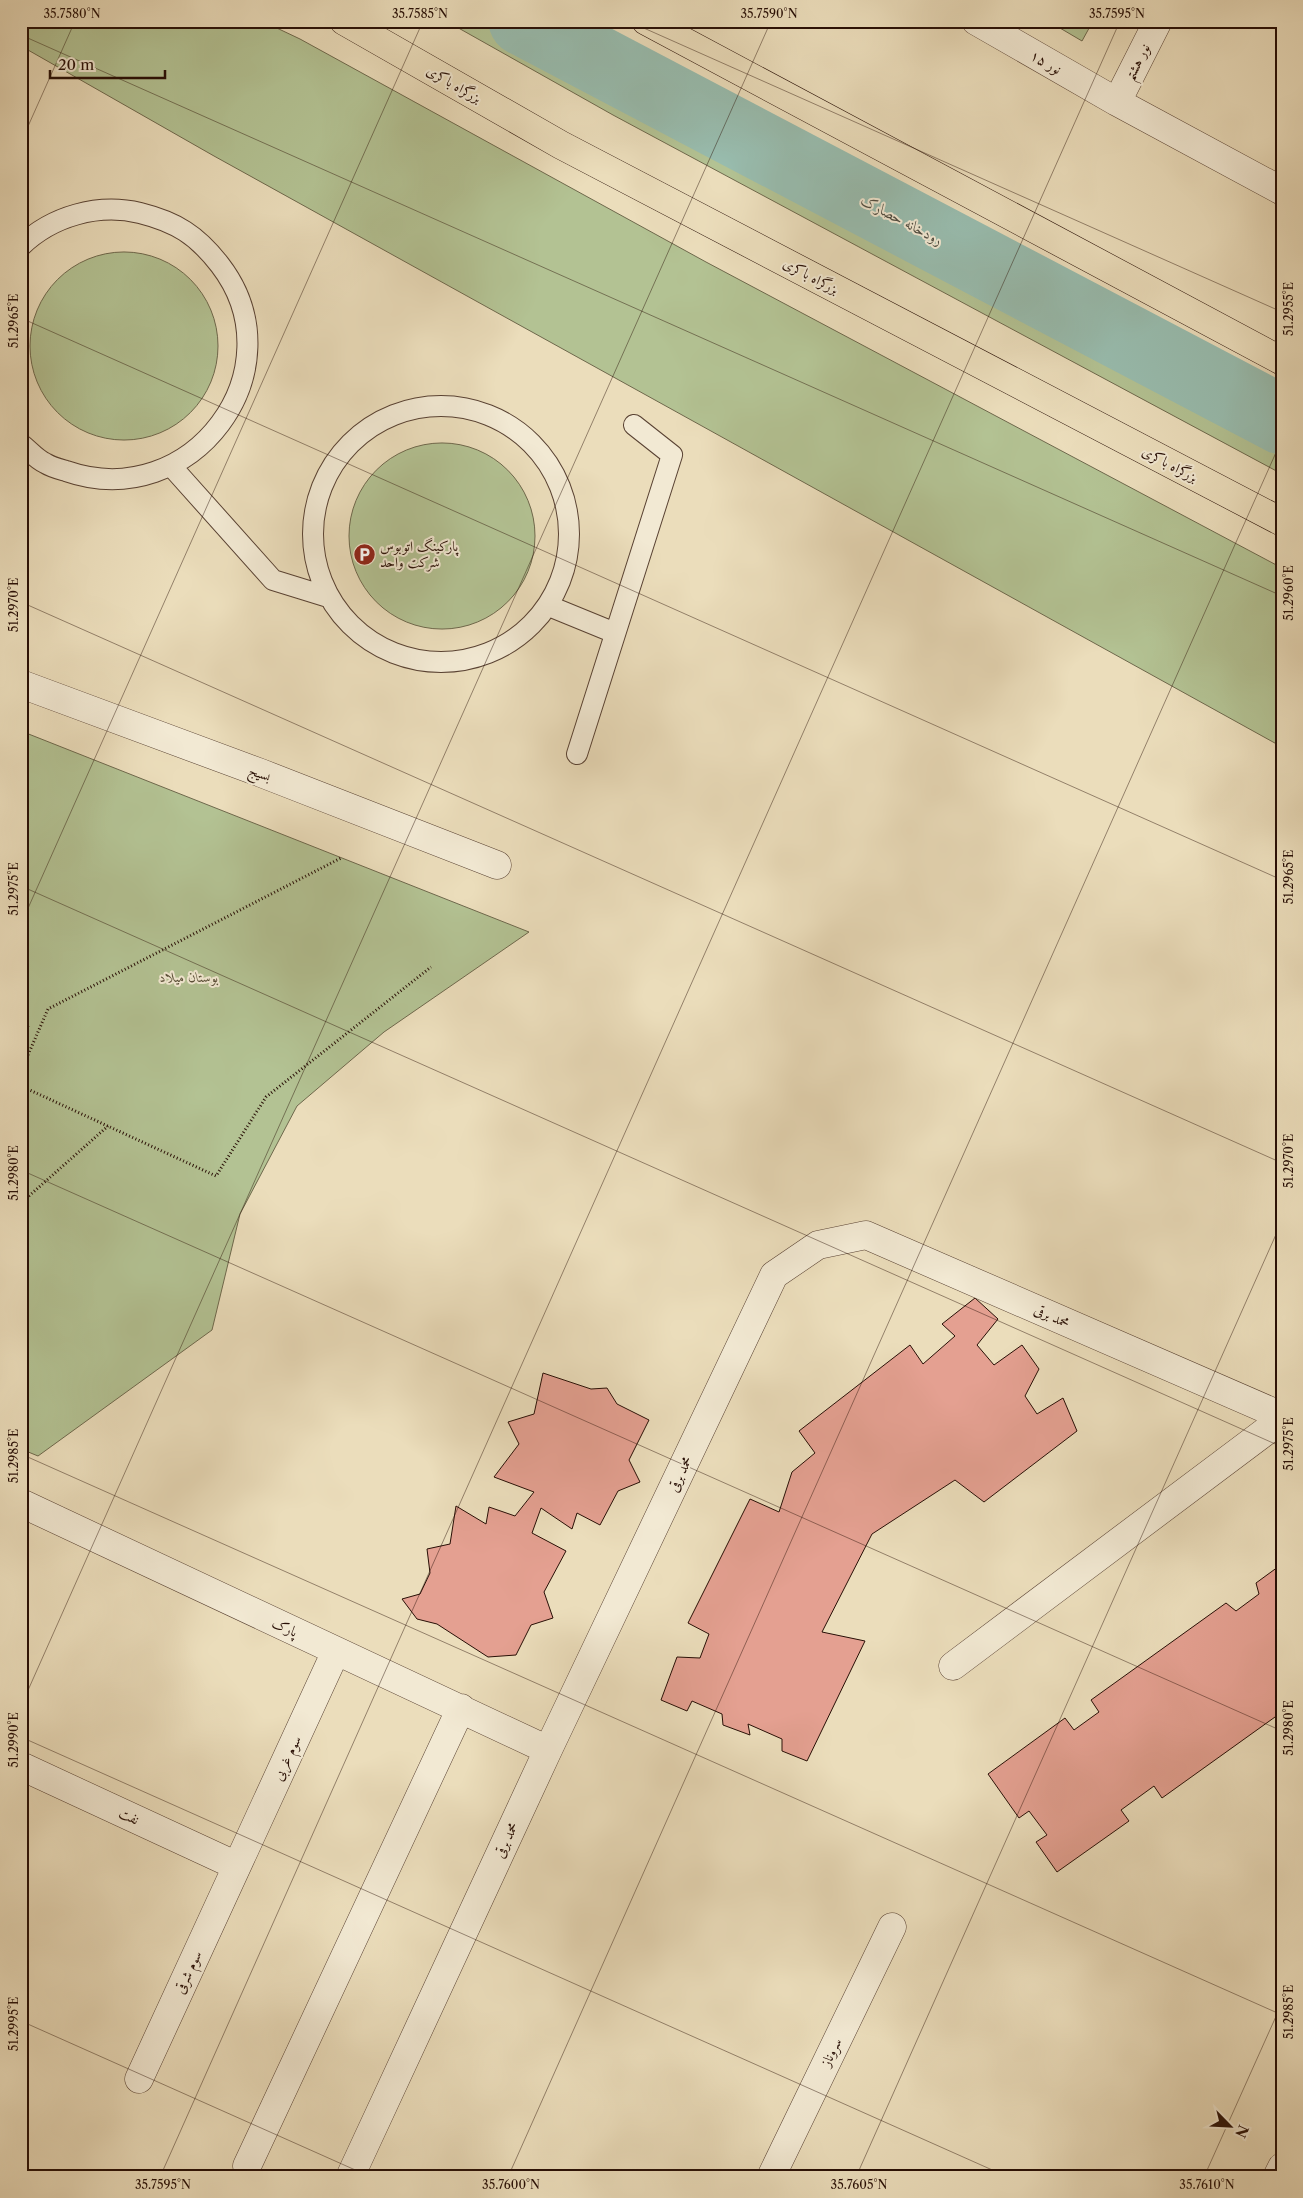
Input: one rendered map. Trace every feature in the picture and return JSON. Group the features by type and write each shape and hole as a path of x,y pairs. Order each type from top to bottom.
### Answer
{"highway":[{"path":"328,21 398,53"},
{"name":"بزرگراه باکری","path":"344,21 561,145 1282,522"},
{"path":"646,21 1282,361"}],"street":[{"name":"نور ۱۵","path":"976,21 1117,102 1282,191"},
{"name":"نور هشتم","path":"1117,102 1158,21"},
{"name":"بسیج","path":"21,684 261,773 498,865"},
{"name":"محمد برقی","path":"350,2177 548,1750 774,1275 818,1245 866,1235 1282,1417"},
{"path":"953,1666 1282,1417"},
{"name":"پارک","path":"21,1503 548,1750"},
{"name":"سوم غربی","path":"237,1866 336,1650"},
{"path":"248,2166 461,1708"},
{"name":"نفت","path":"21,1766 237,1866"},
{"name":"سوم شرقی","path":"139,2078 237,1866"},
{"name":"سروناز","path":"771,2177 892,1927"},
{"path":"1277,2177 1282,2167"}],"lane":[{"path":"21,246 35,232 77,213 122,209 167,220 204,245 232,281 246,322 246,366 232,407 207,441 172,467 131,480 87,478 45,463 21,444"},
{"path":"440,404 480,410 515,428 544,455 548,462 563,490 571,530 566,569 549,606 518,638 480,658 435,664 392,654 355,631 328,597 314,554 314,510 330,469 359,435 396,413 440,404"},
{"path":"577,754 672,454 634,425"},
{"path":"172,467 273,580 328,597"},
{"path":"549,606 615,633"}],"path":[{"path":"21,1070 48,1009 341,858"},
{"path":"21,1086 216,1176 266,1097 430,967"},
{"path":"21,1203 108,1126"}],"green space":[{"path":"21,21 262,21 300,39 706,262 1282,568 1282,747 214,156 21,46"},
{"path":"446,21 551,21 803,150 1282,406 1282,474 613,115"},
{"path":"1048,21 1093,21 1082,41"},
{"path":"124,252 160,259 184,273 197,286 211,310 218,346 211,382 197,406 184,419 160,433 124,440 88,433 64,419 51,406 37,382 30,346 37,310 51,286 64,273 88,259"},
{"path":"442,443 478,450 508,470 528,500 535,536 528,572 508,602 478,622 442,629 406,622 376,602 356,572 349,536 356,500 376,470 406,450"},
{"name":"بوستان میلاد","path":"21,731 529,932 384,1032 297,1106 240,1214 212,1330 38,1456 21,1449"}],"building":[{"path":"21,1023 29,1026 21,1043"},
{"path":"975,1298 998,1319 977,1345 994,1365 1022,1345 1039,1369 1025,1396 1037,1414 1063,1398 1077,1431 984,1502 955,1480 872,1534 822,1632 865,1641 807,1761 782,1751 782,1739 748,1724 750,1735 723,1725 722,1714 692,1701 687,1711 661,1700 677,1657 700,1658 709,1634 688,1623 750,1499 779,1512 792,1472 815,1453 799,1431 910,1345 923,1364 955,1336 942,1324"},
{"path":"543,1373 591,1389 607,1388 617,1404 649,1420 629,1460 640,1482 618,1491 600,1525 577,1513 572,1529 541,1508 532,1533 566,1551 544,1592 553,1618 531,1625 516,1655 488,1657 437,1624 417,1619 402,1599 420,1594 430,1573 427,1549 450,1544 456,1506 486,1524 489,1507 515,1516 534,1492 494,1477 519,1444 508,1422 534,1414"},
{"path":"1282,1564 1282,1712 1162,1798 1154,1786 1121,1810 1129,1821 1057,1872 1036,1842 1047,1835 1029,1811 1019,1818 988,1774 1065,1718 1074,1730 1099,1712 1091,1700 1226,1603 1236,1611 1259,1594 1256,1583"}],"waterway":[{"name":"رودخانه حصارک","path":"523,21 1282,420"}],"place":[{"name":"پارکینگ اتوبوس شرکت واحد","path":"364,554"}]}
